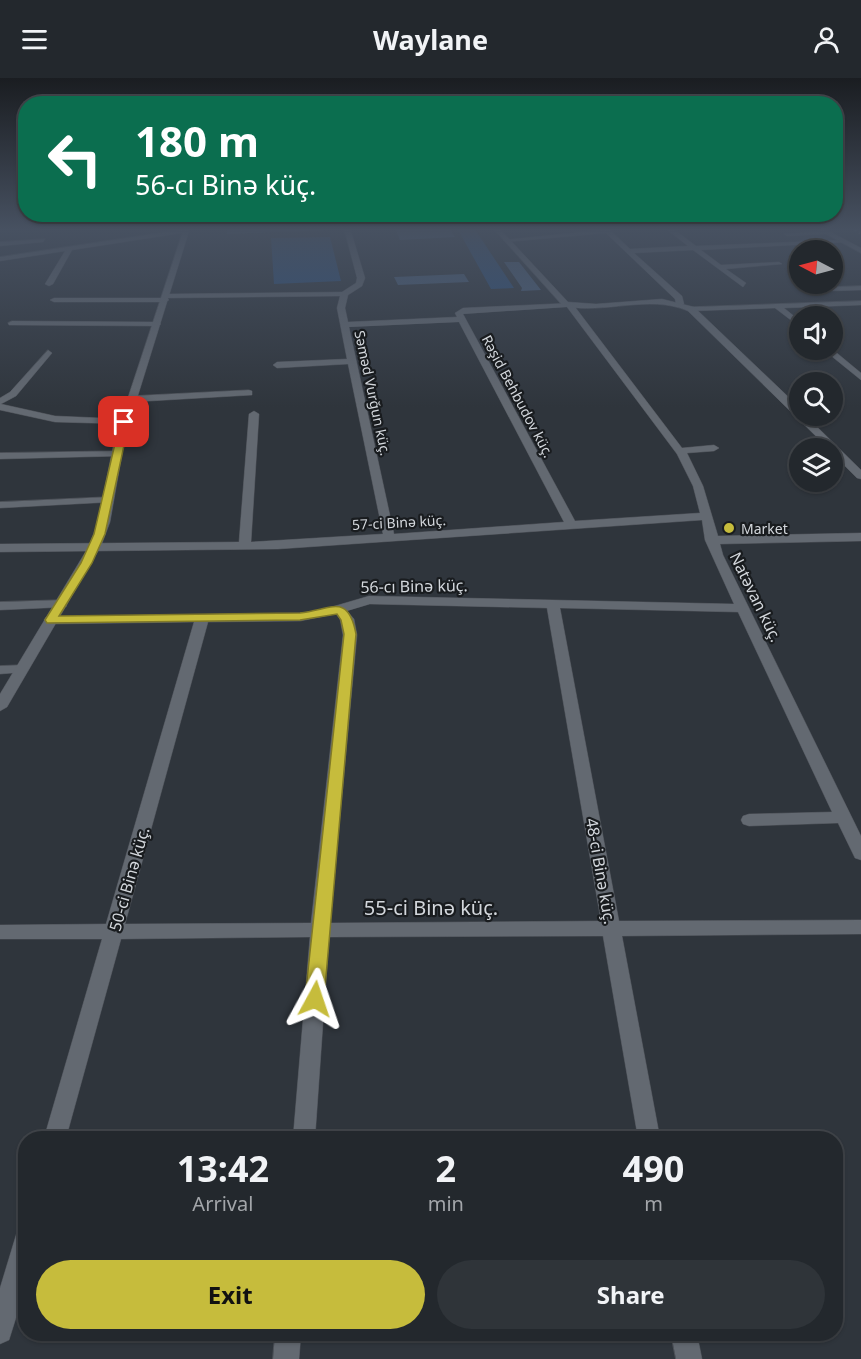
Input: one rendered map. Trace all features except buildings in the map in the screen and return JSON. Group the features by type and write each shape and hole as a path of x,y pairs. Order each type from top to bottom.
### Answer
{"street":[{"path":"0,707 20,669 95,546 104,522 124,422 169,288"},
{"path":"54,300 344,294 353,288"},
{"name":"Natəvan küç.","path":"549,288 561,301 569,305 679,451 698,486 711,540 861,854"},
{"path":"668,288 679,298 680,304"},
{"path":"843,289 861,288"},
{"name":"Səməd Vurğun küç.","path":"344,294 341,308 344,325 389,537"},
{"path":"691,309 861,303"},
{"path":"569,305 680,304 691,309 789,404"},
{"name":"Rəşid Behbudov küç.","path":"569,305 469,309 459,313 572,525"},
{"path":"776,305 789,316"},
{"path":"344,325 462,320"},
{"path":"12,323 157,324"},
{"path":"0,402 13,394 48,353"},
{"path":"840,360 861,377"},
{"path":"277,365 352,361"},
{"path":"132,399 249,393"},
{"path":"0,407 55,418 124,422"},
{"path":"245,545 254,414"},
{"path":"811,426 861,476"},
{"path":"679,451 714,448"},
{"path":"0,456 116,454"},
{"path":"0,504 108,500"},
{"name":"57-ci Binə küç.","path":"0,548 245,545 705,516"},
{"path":"711,540 772,541 861,537"},
{"name":"56-cı Binə küç.","path":"51,620 202,619 319,615 369,600 743,608"},
{"name":"48-ci Binə küç.","path":"553,603 648,1131"},
{"path":"0,606 61,604"},
{"path":"305,1131 320,929 350,634 347,619 339,609"},
{"name":"50-ci Binə küç.","path":"57,1131 202,619"},
{"path":"0,670 20,669"},
{"path":"749,820 844,817"},
{"name":"55-ci Binə küç.","path":"0,932 861,927"},
{"path":"0,1331 18,1269"},
{"path":"286,1359 287,1341"},
{"path":"685,1341 689,1359"}],"shaded area":[{"path":"522,288 539,288 541,290 521,291"}],"place":[{"name":"Market","path":"729,528"}],"route":[{"path":"124,422 104,522 86,563 51,620 300,616 319,615 339,609 347,619 350,634 315,999"}]}
